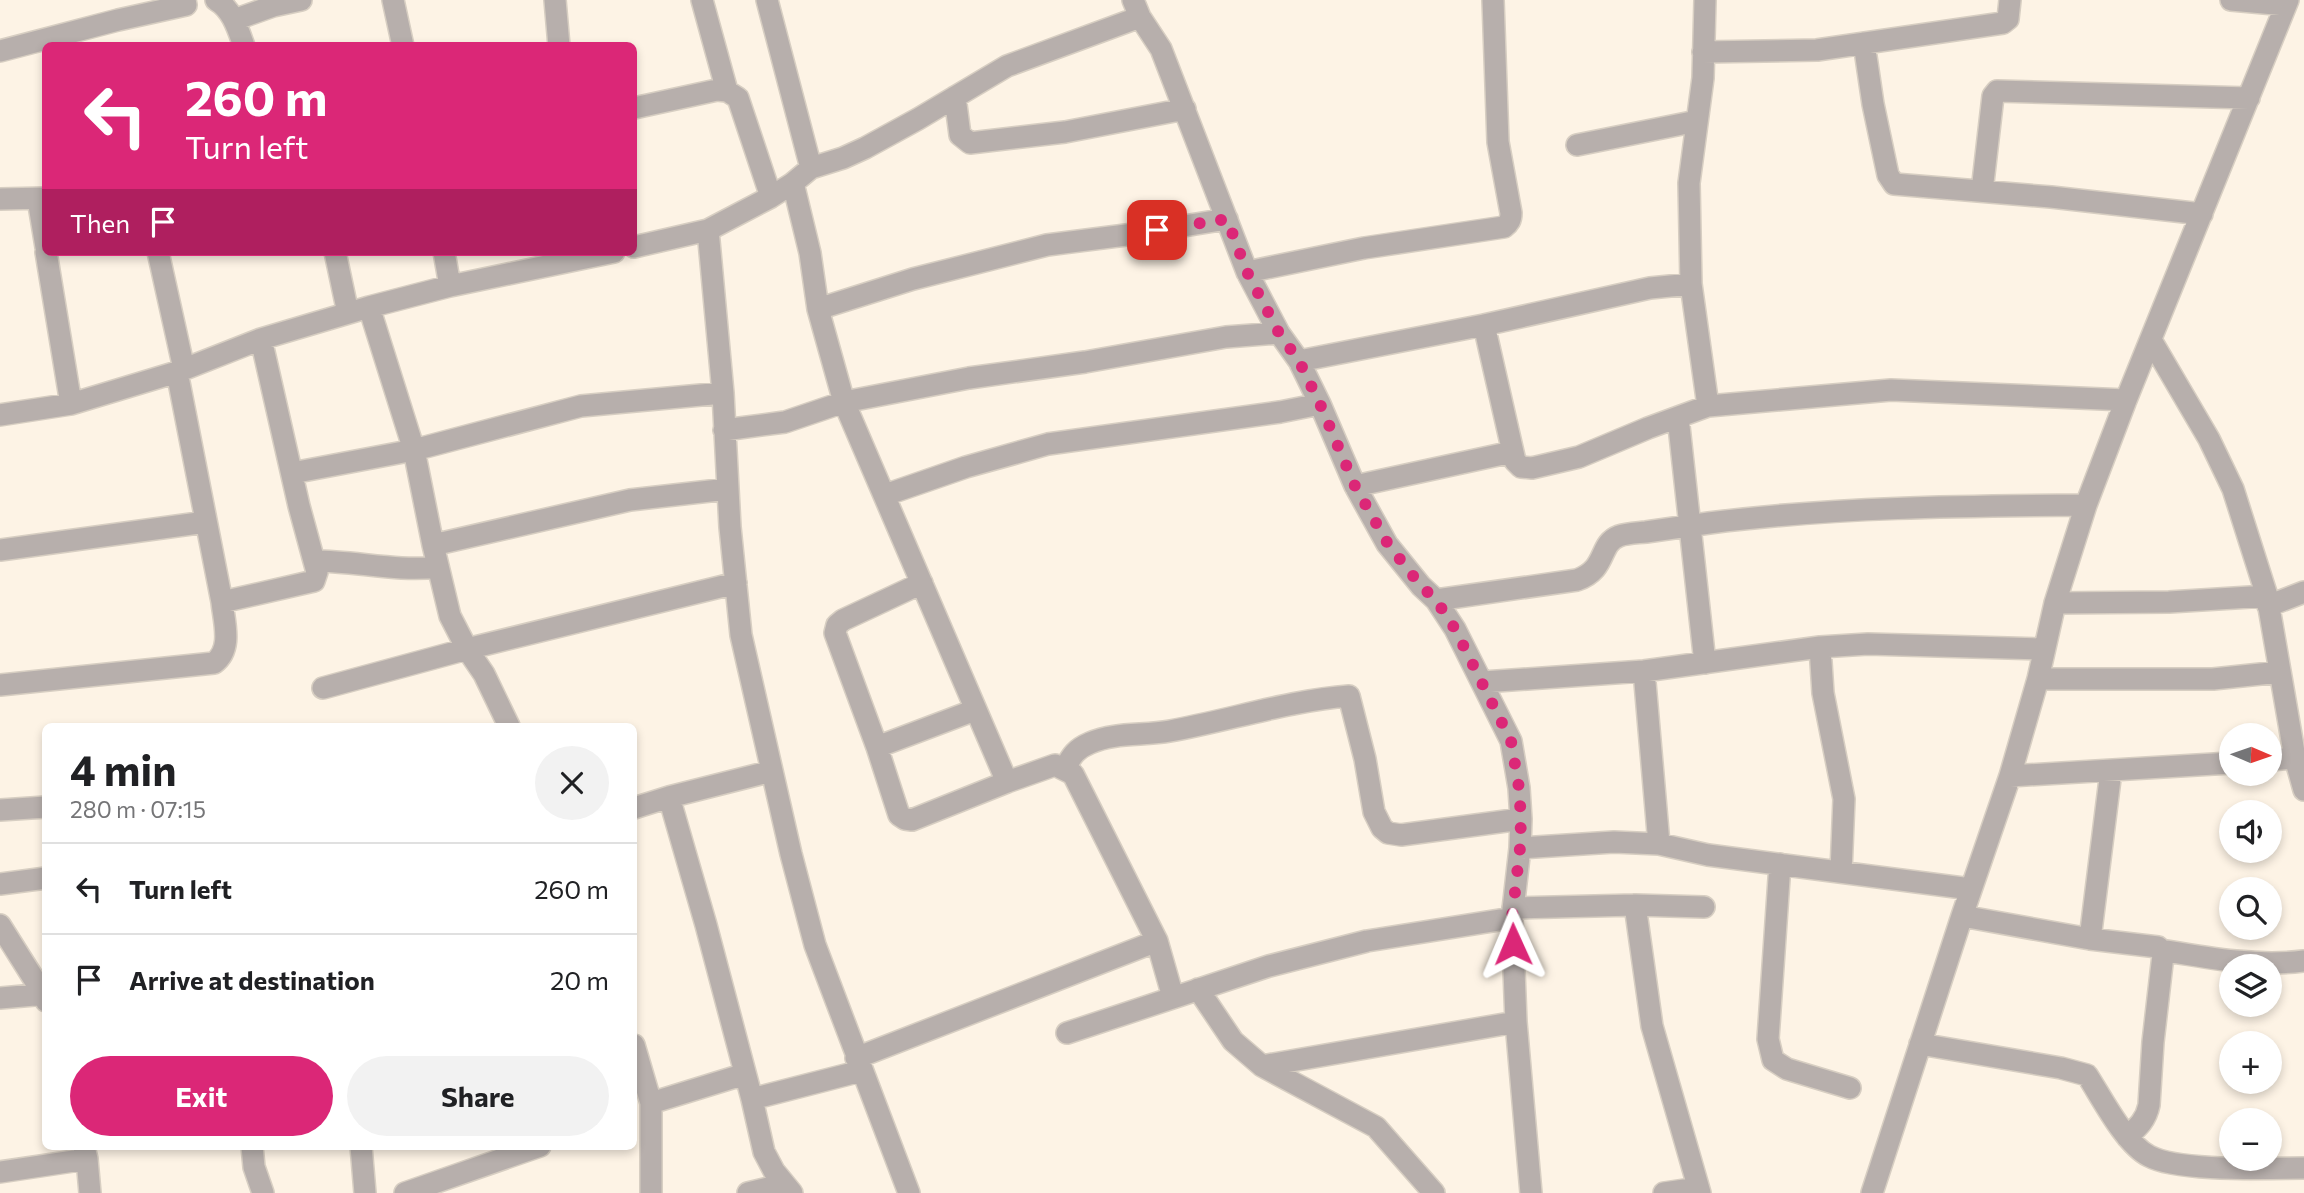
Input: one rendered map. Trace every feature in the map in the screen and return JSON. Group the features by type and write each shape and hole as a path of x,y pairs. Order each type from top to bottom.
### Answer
{"street":[{"path":"216,0 227,9 234,20 242,42"},
{"path":"234,20 273,6 301,0"},
{"path":"393,0 401,42"},
{"path":"555,0 559,42"},
{"path":"702,0 727,90"},
{"path":"767,0 811,167"},
{"path":"1247,272 1364,248 1504,227 1508,224 1511,214 1499,142 1493,0"},
{"path":"1705,0 1703,78 1689,183 1690,284 1708,405"},
{"path":"1703,52 1817,50 2003,23 2008,19 2010,0"},
{"path":"1872,1193 2010,776 2038,679 2055,603 2086,505 2287,3 2231,0"},
{"path":"0,51 192,2"},
{"path":"637,246 708,230 771,197 811,167 843,158 865,148 1007,66 1136,9 1161,49 1247,272 1279,333 1299,361 1355,486 1388,544 1421,586 1436,600 1455,629 1511,741 1521,819 1512,913 1516,1022 1531,1193"},
{"path":"1864,43 1873,104 1891,182 2202,214"},
{"path":"637,107 727,90 738,98 771,197"},
{"path":"1982,191 1993,96 1997,91 2249,98"},
{"path":"955,97 960,135 970,143 1065,132 1185,109"},
{"path":"1577,145 1697,121"},
{"path":"793,183 810,253 818,309 844,402 1007,782"},
{"path":"0,200 42,198"},
{"path":"818,309 913,279 1047,245 1227,219"},
{"path":"708,230 741,635 815,945 909,1193"},
{"path":"47,256 71,404"},
{"path":"0,685 214,663 222,657 225,650 222,601 159,256"},
{"path":"335,256 348,313"},
{"path":"445,256 450,286"},
{"path":"0,415 71,404 180,370 261,339 348,313 564,258"},
{"path":"1299,361 1484,325 1650,288 1690,284"},
{"path":"369,307 414,450 450,616 484,674 508,723"},
{"path":"1484,325 1512,452 1521,467 1532,468 1579,457 1708,405 1891,390 2126,400"},
{"path":"724,430 785,422 844,402 969,378 1085,362 1226,337 1279,333"},
{"path":"222,601 314,581 317,572 261,339"},
{"path":"2151,340 2209,439 2232,489 2268,601 2280,672 2295,701 2295,758 2304,790"},
{"path":"292,473 414,450 582,406 723,393"},
{"path":"885,495 966,467 1048,444 1267,414 1320,404"},
{"path":"1678,417 1704,663"},
{"path":"1355,486 1512,452"},
{"path":"433,545 630,500 728,489"},
{"path":"1436,600 1577,580 1597,569 1608,544 1618,536 1691,525 1773,515 1971,506 2086,505"},
{"path":"0,550 206,522"},
{"path":"315,561 340,561 413,570 438,567"},
{"path":"323,688 467,649 736,583"},
{"path":"922,583 843,620 836,625 835,633 899,816 912,820 1055,765 1065,768 1073,774 1133,898 1157,941 1173,997"},
{"path":"2055,603 2268,601 2304,592"},
{"path":"1483,682 1644,671 1820,647 1868,644 2044,649"},
{"path":"1820,647 1823,693 1844,799 1842,872"},
{"path":"1644,671 1659,844"},
{"path":"2038,679 2213,679 2280,672"},
{"path":"1065,768 1074,751 1111,737 1167,732 1321,699 1349,696 1365,759 1374,812 1382,828 1388,833 1401,835 1521,819"},
{"path":"877,747 975,710"},
{"path":"2282,759 2295,758"},
{"path":"2010,776 2219,764"},
{"path":"637,807 772,771"},
{"path":"2090,939 2111,771"},
{"path":"669,797 706,925 764,1152 774,1171 788,1188"},
{"path":"0,810 42,807"},
{"path":"1520,848 1614,842 1659,844 1708,855 1971,889"},
{"path":"1780,864 1768,1039 1773,1060 1787,1069 1850,1088"},
{"path":"0,884 42,879"},
{"path":"1635,905 1652,1026 1699,1190 1664,1193"},
{"path":"1067,1033 1269,966 1367,941 1512,913 1635,905 1704,907"},
{"path":"1962,916 2090,939 2158,947 2161,950 2210,958 2286,963 2304,961"},
{"path":"0,925 42,992"},
{"path":"752,1099 859,1064 1157,941"},
{"path":"2127,1137 2140,1126 2149,1105 2163,955 2161,950"},
{"path":"1198,989 1233,1041 1262,1066 1376,1127 1434,1193"},
{"path":"0,999 42,997"},
{"path":"1262,1066 1516,1022"},
{"path":"1920,1044 2061,1068 2087,1075 2127,1137 2149,1156 2179,1164 2304,1168"},
{"path":"637,1062 645,1108 651,1193"},
{"path":"645,1108 745,1074"},
{"path":"252,1150 254,1167 262,1193"},
{"path":"361,1150 365,1193"},
{"path":"405,1193 529,1150"},
{"path":"0,1172 86,1153 90,1193"},
{"path":"748,1193 788,1188"}],"route":[{"path":"1157,230 1227,219 1247,272 1279,333 1299,361 1355,486 1388,544 1421,586 1436,600 1455,629 1483,682 1511,741 1519,788 1520,848 1512,918 1513,944"}]}
